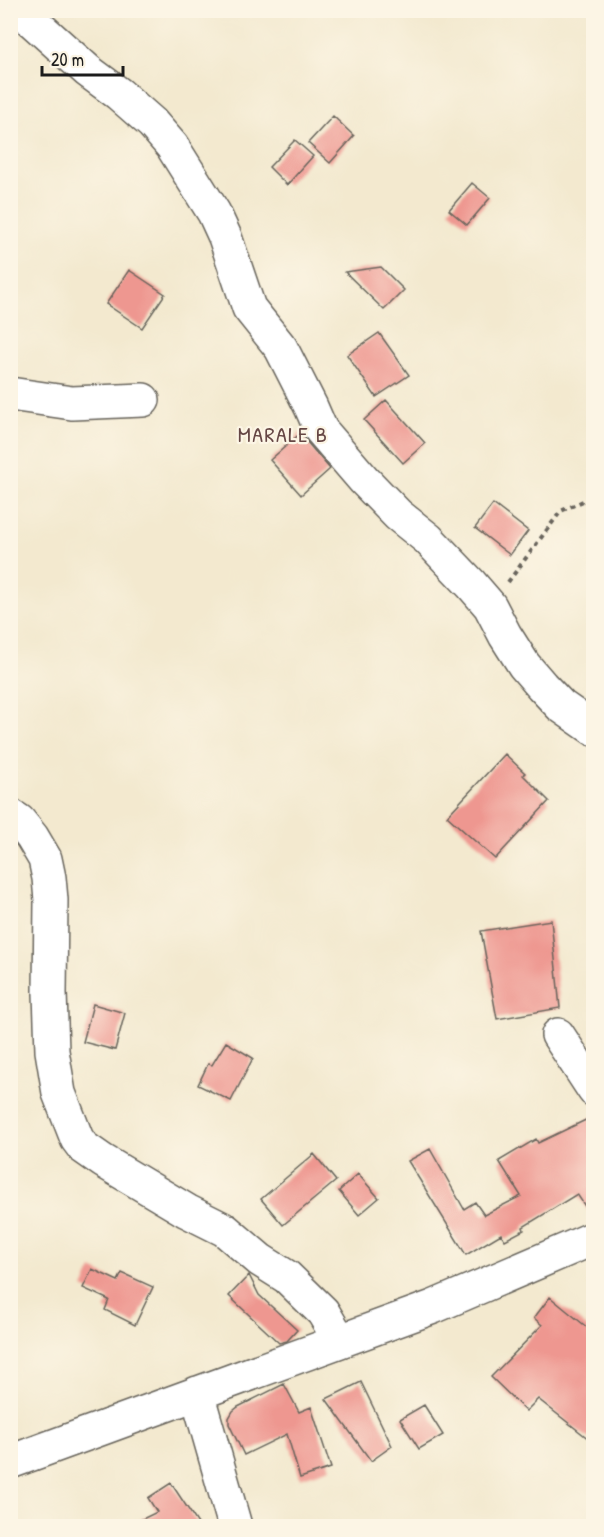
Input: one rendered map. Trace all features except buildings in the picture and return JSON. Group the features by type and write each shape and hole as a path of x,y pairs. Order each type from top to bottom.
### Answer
{"street":[{"path":"20,10 88,71 152,123 172,146 214,213 225,237 249,308 280,348 321,430 363,480 398,515 428,539 471,584 490,606 524,665 561,706 594,729"},
{"path":"10,394 72,403 143,400"},
{"path":"10,814 19,820 32,837 45,859 49,878 52,1051 59,1093 77,1139 83,1147 102,1161 187,1211 225,1230 260,1260 287,1277 323,1312 340,1341"},
{"path":"558,1035 594,1090"},
{"path":"10,1462 433,1307 594,1238"},
{"path":"197,1394 235,1527"}],"path":[{"path":"490,606 561,511 594,496"}],"district":[{"name":"MARALE B","path":"283,434"}]}
